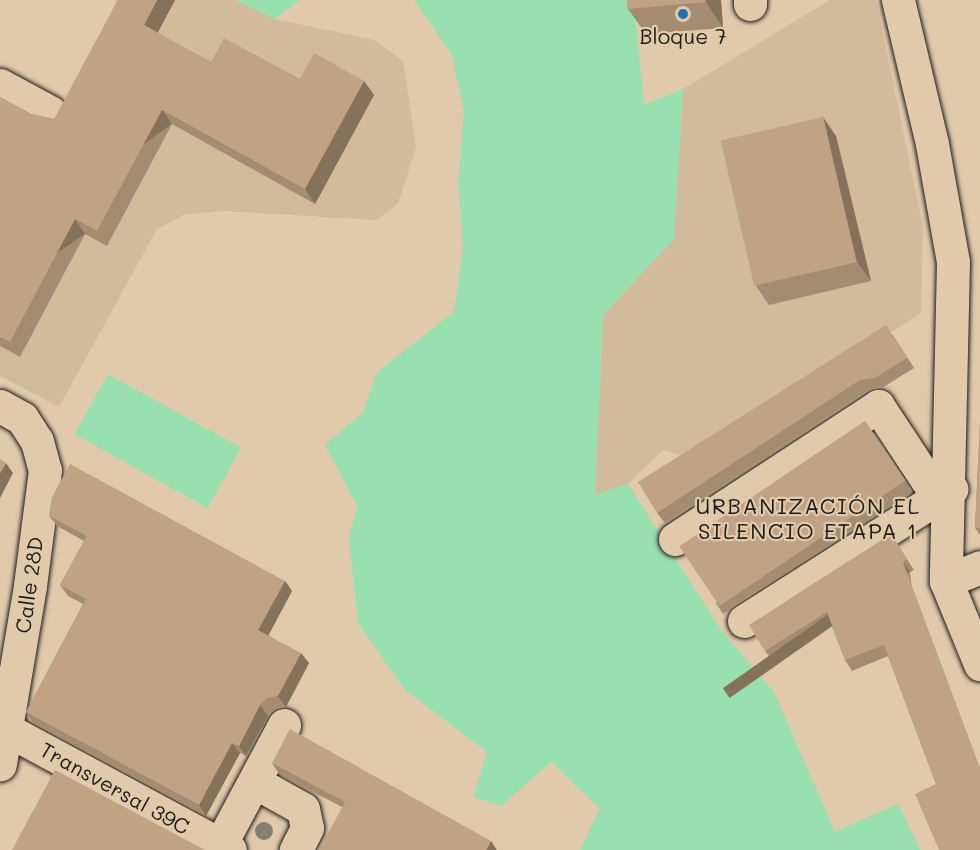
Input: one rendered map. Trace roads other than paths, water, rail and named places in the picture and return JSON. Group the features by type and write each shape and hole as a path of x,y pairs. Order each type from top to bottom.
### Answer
{"street":[{"path":"898,0 932,144 953,262 944,493 946,581 980,664"},
{"path":"0,85 50,112"},
{"name":"Calle 28D","path":"0,406 22,418 38,441 45,470 30,586 3,727 0,764"},
{"path":"675,539 878,406 944,493"},
{"path":"744,621 944,493"},
{"path":"946,581 980,567"},
{"path":"225,847 284,725"},
{"name":"Transversal 39C","path":"3,727 225,847"},
{"path":"255,782 303,809 307,828 296,850"}],"place":[{"name":"Bloque 7","path":"683,14"}],"district":[{"name":"URBANIZACIÓN EL SILENCIO ETAPA 1","path":"808,518"}]}
